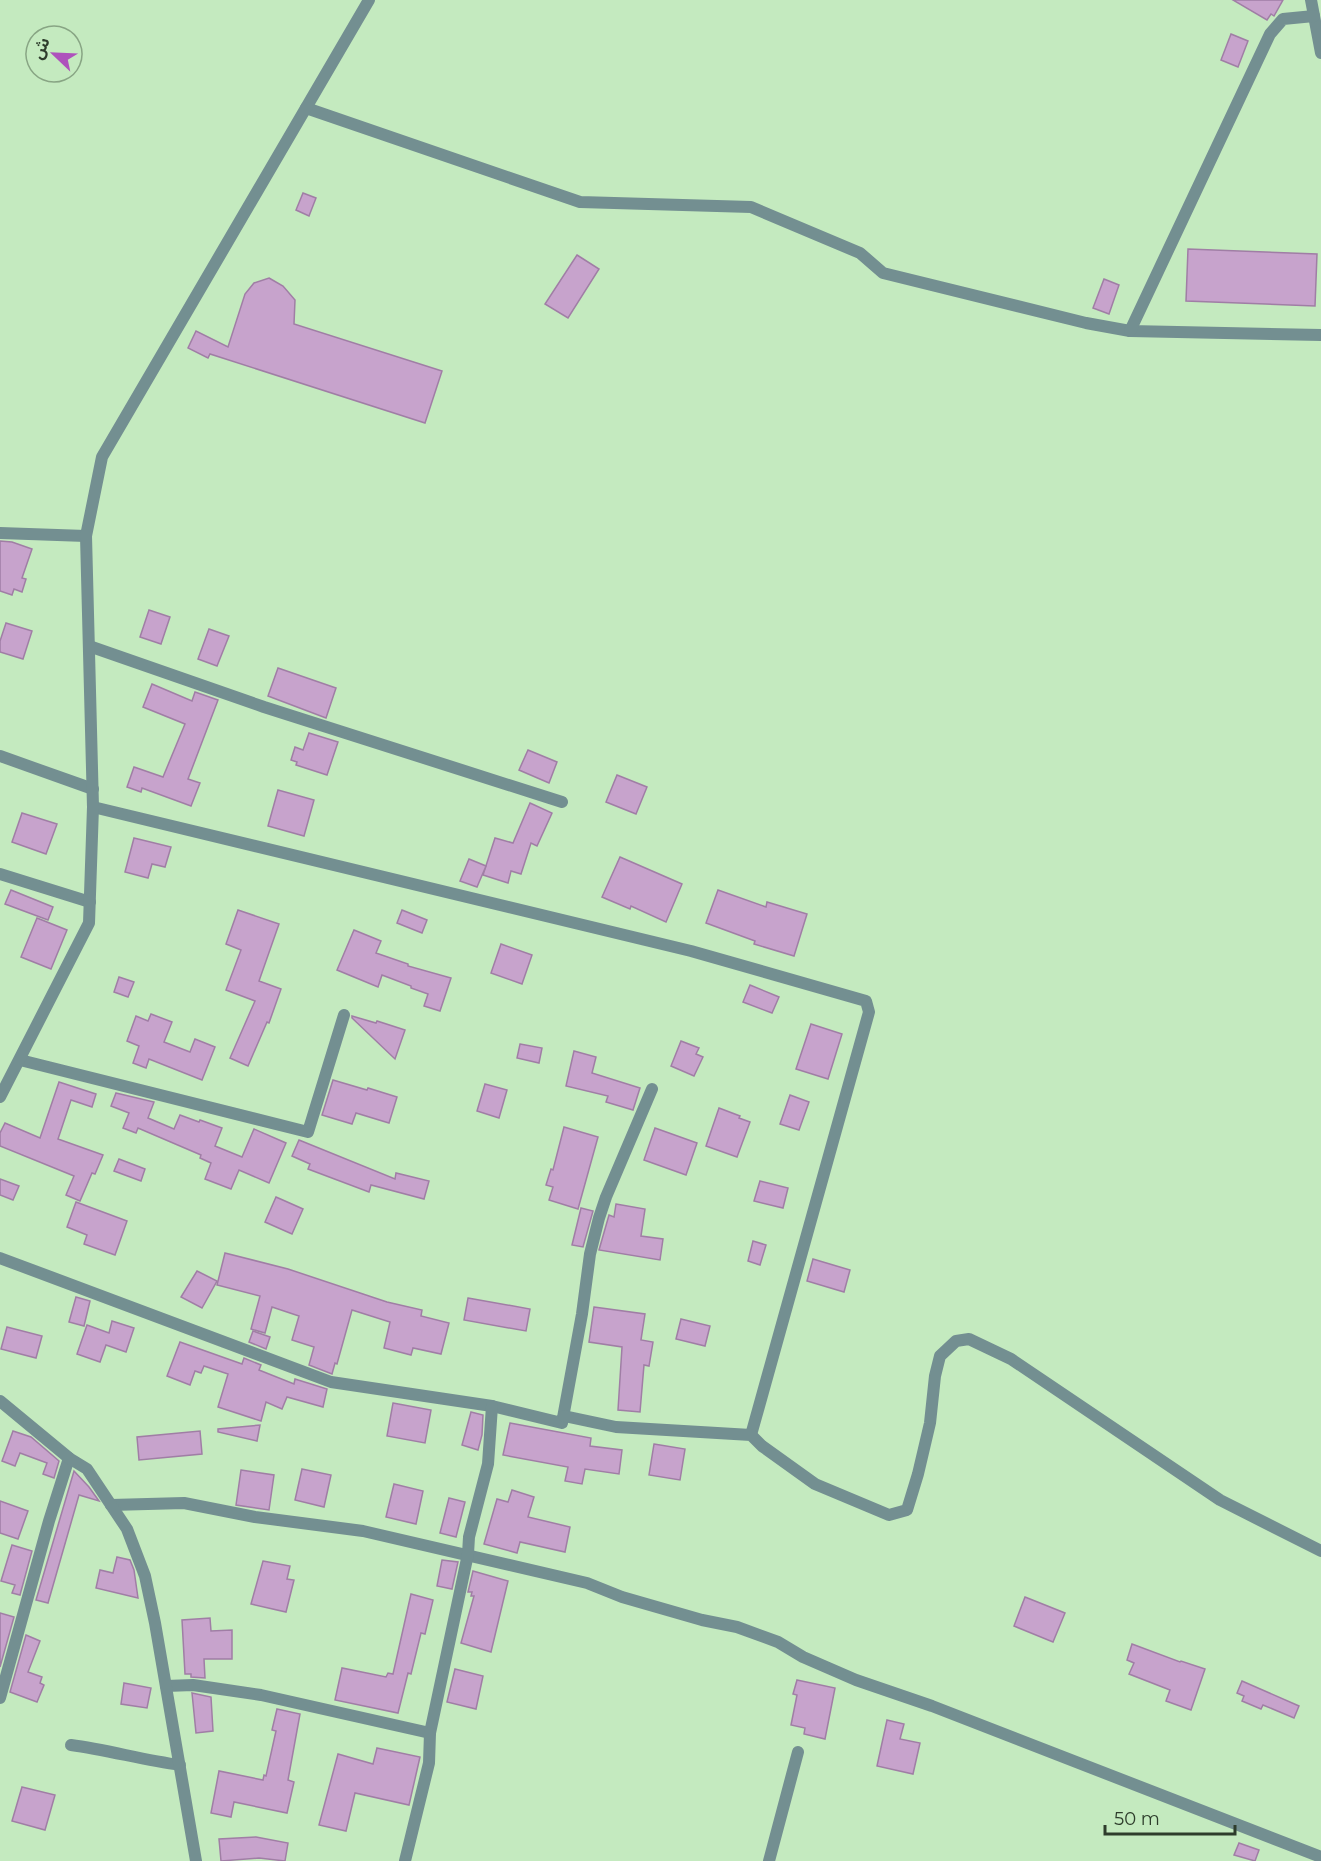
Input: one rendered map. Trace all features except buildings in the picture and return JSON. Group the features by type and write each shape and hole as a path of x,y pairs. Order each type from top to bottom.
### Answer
{"street":[{"path":"0,1097 89,923 93,789 86,536 102,457 369,0"},
{"path":"1311,0 1321,53"},
{"path":"1130,331 1270,34 1283,19 1314,16"},
{"path":"306,108 580,202 751,207 860,253 883,273 1086,322 1130,331 1321,335"},
{"path":"0,533 5,531 86,536"},
{"path":"89,646 264,707 562,802"},
{"path":"0,756 93,789"},
{"path":"93,807 691,951 866,1001 869,1012 751,1435"},
{"path":"0,874 90,902"},
{"path":"20,1060 308,1132 344,1015"},
{"path":"0,1258 331,1382 492,1406 562,1423 590,1254 599,1218 652,1089"},
{"path":"564,1416 616,1427 751,1435 762,1446 815,1484 889,1515 907,1510 930,1423 935,1376 940,1356 956,1341 969,1339 1011,1359 1220,1500 1321,1551"},
{"path":"0,1401 69,1458 87,1469 127,1529 145,1576 196,1861"},
{"path":"405,1861 429,1763 430,1733 468,1554 469,1537 488,1464 492,1406"},
{"path":"0,1698 49,1521 69,1458"},
{"path":"111,1505 184,1503 255,1516 363,1531 587,1582 622,1597 702,1620 737,1627 778,1642 802,1657 856,1680 932,1706 1321,1857"},
{"path":"166,1686 193,1685 261,1695 430,1733"},
{"path":"71,1745 180,1765"},
{"path":"769,1861 798,1752"},
{"path":"1295,1861 1299,1848"}]}
